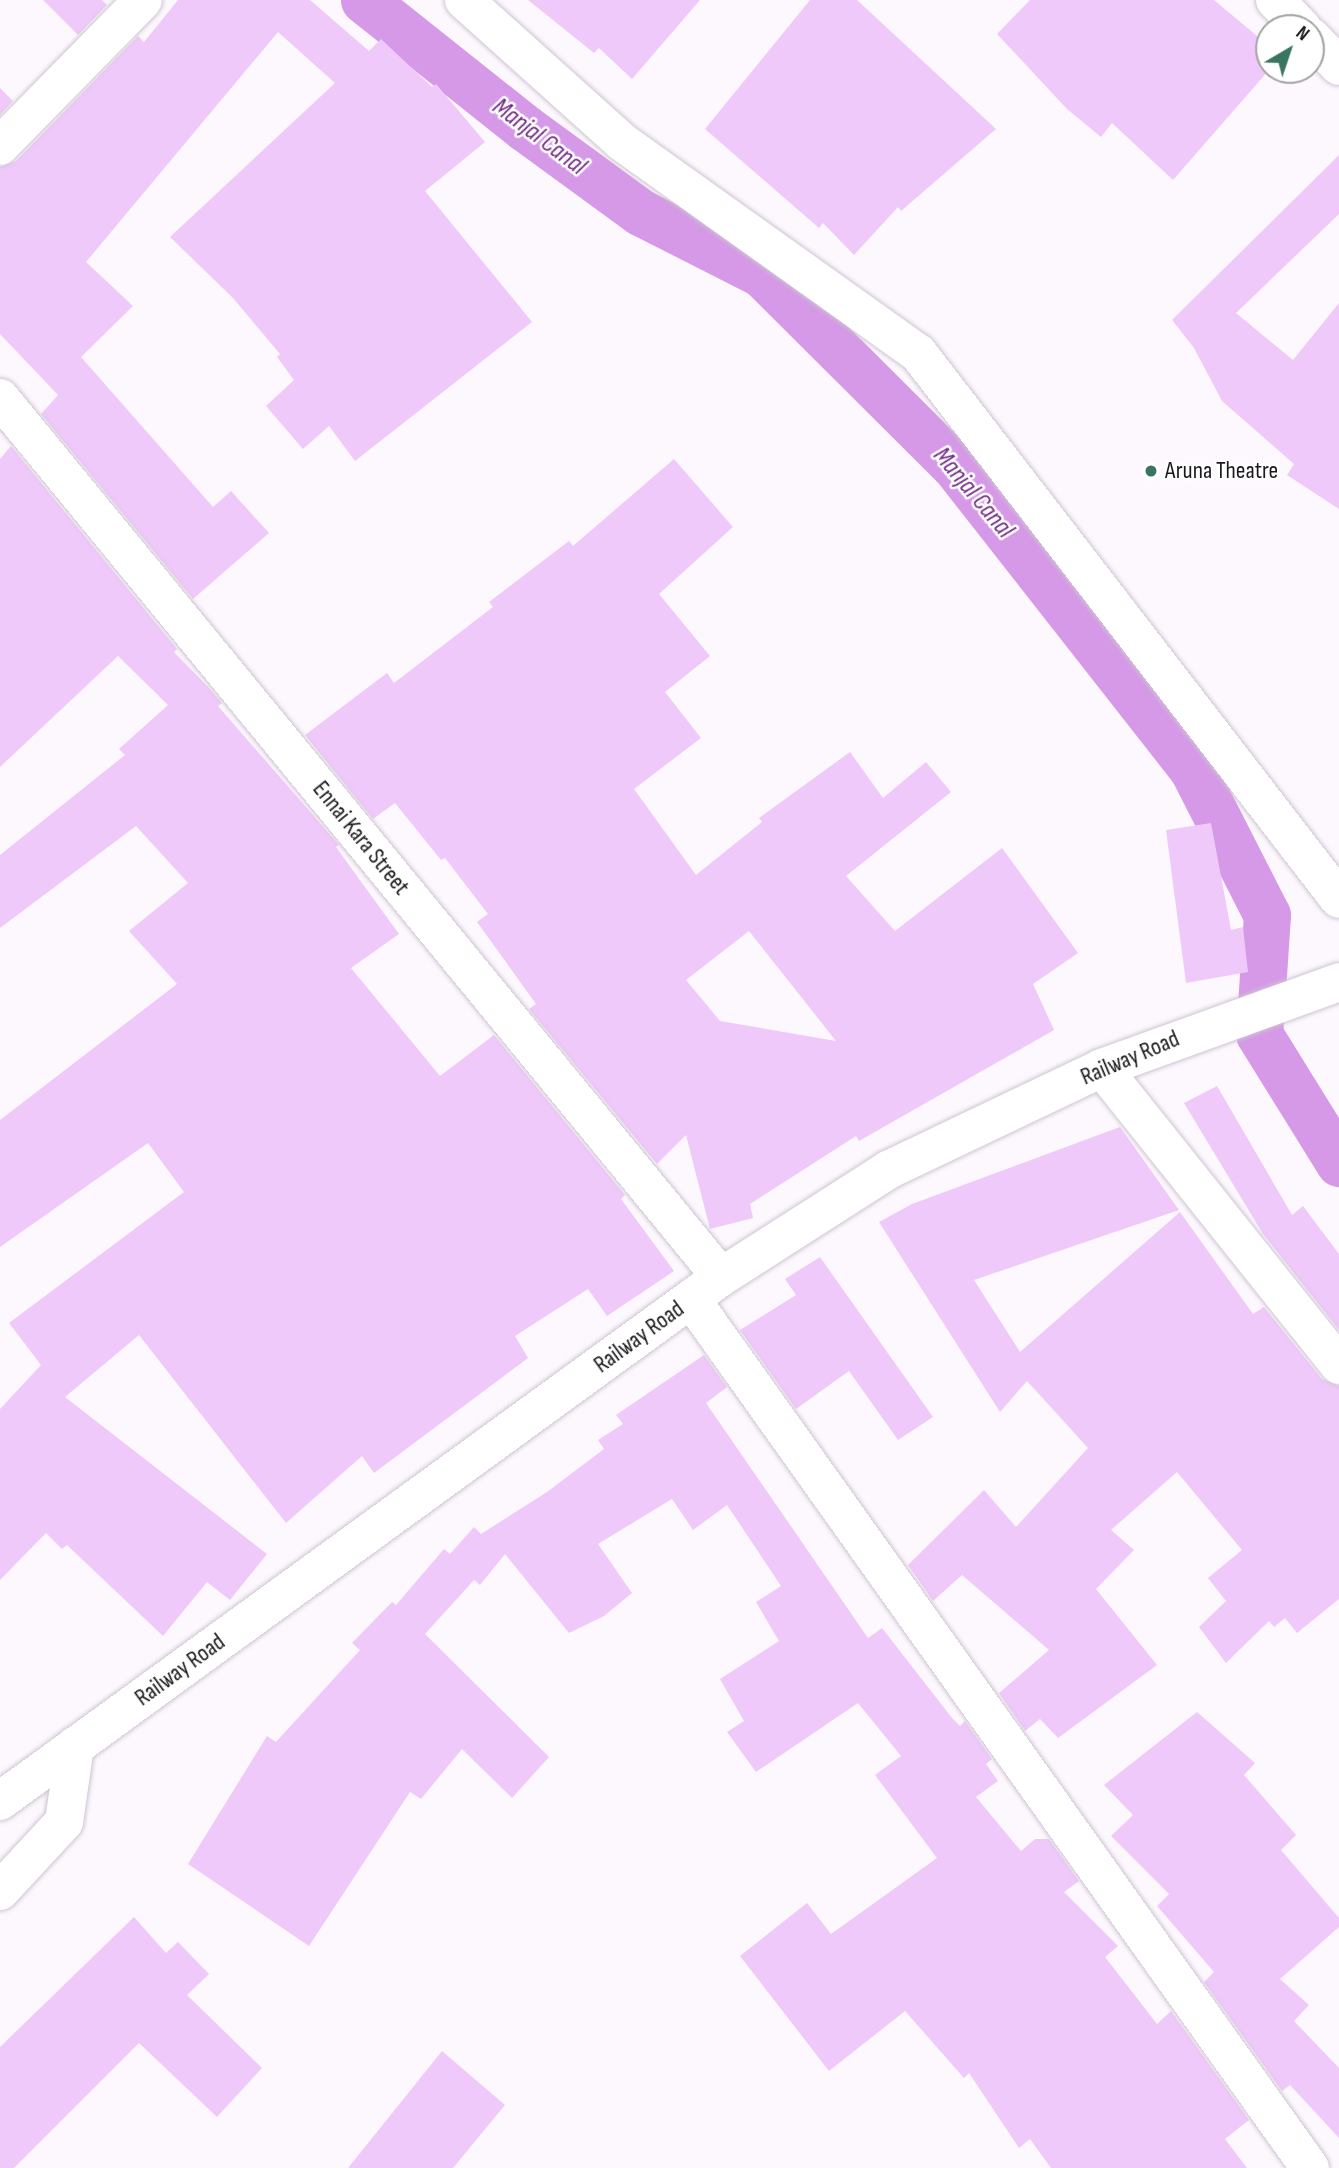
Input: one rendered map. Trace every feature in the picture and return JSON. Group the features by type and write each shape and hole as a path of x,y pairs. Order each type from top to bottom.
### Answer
{"street":[{"path":"0,146 143,0"},
{"path":"464,0 622,142 918,352 1339,899"},
{"path":"1275,0 1289,14"},
{"path":"1325,52 1339,66"},
{"name":"Ennai Kara Street","path":"0,398 706,1288 1310,2168"},
{"name":"Railway Road","path":"0,1801 706,1288 888,1170 1102,1068 1179,1037 1339,982"},
{"path":"1102,1068 1339,1365"},
{"path":"0,1891 64,1822 75,1746"}],"building":[{"path":"43,0 102,0 107,5 78,35"},
{"path":"178,0 310,0 369,51 381,39 432,87 436,84 485,142 425,191 532,322 355,461 329,426 303,449 266,406 294,380 277,357 280,354 233,298 170,237 335,83 278,32 86,262 133,306 81,357 213,507 231,491 269,533 193,599 41,414 58,395 0,334 0,167 16,161 138,36 144,42"},
{"path":"528,0 700,0 632,79 599,48 594,53"},
{"path":"810,0 857,0 996,129 901,211 898,207 854,255 823,223 819,228 705,129"},
{"path":"1030,0 1214,0 1255,34 1257,84 1173,180 1112,123 1101,137 1067,109 997,34"},
{"path":"0,88 13,101 0,115"},
{"path":"1339,155 1339,214 1236,313 1293,360 1339,303 1339,509 1287,475 1294,464 1222,401 1194,348 1172,320"},
{"path":"11,446 177,649 174,652 222,703 218,706 339,845 336,847 399,934 351,968 440,1076 494,1035 625,1195 621,1199 674,1271 607,1316 588,1289 515,1336 528,1358 374,1473 362,1456 286,1523 139,1335 65,1397 267,1554 230,1600 207,1582 163,1636 67,1545 62,1549 46,1533 0,1580 0,1409 41,1365 9,1323 184,1192 148,1143 0,1247 0,1120 177,984 129,931 188,883 136,826 0,928 0,855 125,755 119,749 168,705 118,656 0,767 0,459"},
{"path":"674,459 733,527 659,594 710,656 665,692 701,738 634,789 696,875 762,822 759,818 850,752 883,798 926,762 951,792 846,876 895,931 1002,848 1078,953 1033,984 1054,1030 859,1141 856,1136 750,1204 753,1218 710,1229 686,1135 657,1164 529,1009 536,1004 477,922 488,914 445,858 441,860 395,803 373,819 305,735 387,673 394,683 493,607 489,602 569,541 573,546","holes":["749,931 836,1041 720,1021 686,980"]},
{"path":"1211,823 1231,930 1243,927 1248,972 1186,983 1166,830"},
{"path":"1217,1086 1292,1215 1303,1206 1339,1254 1339,1330 1263,1234 1184,1103"},
{"path":"1120,1127 1179,1210 974,1280 1020,1352 1180,1212 1253,1314 1264,1307 1322,1379 1339,1386 1339,1599 1297,1633 1285,1618 1274,1627 1269,1621 1226,1663 1199,1627 1226,1601 1208,1578 1242,1550 1177,1472 1111,1530 1134,1550 1096,1589 1157,1665 1058,1738 1040,1719 1025,1731 999,1693 1049,1650 962,1575 933,1601 908,1565 984,1490 1016,1527 1088,1448 1027,1381 1000,1412 879,1222 912,1204"},
{"path":"820,1257 933,1417 898,1440 849,1371 796,1409 740,1330 796,1295 785,1279"},
{"path":"704,1355 727,1387 706,1403 868,1638 882,1628 952,1718 960,1726 965,1721 992,1759 986,1764 998,1781 976,1797 1021,1851 1035,1839 1049,1839 1079,1881 1064,1892 1118,1946 1105,1957 1157,2024 1171,2011 1249,2120 1225,2139 1247,2168 1051,2168 1030,2139 1019,2148 969,2073 964,2078 905,2011 829,2071 740,1956 807,1903 831,1934 937,1858 875,1775 901,1756 858,1703 756,1772 727,1732 744,1721 720,1679 779,1641 756,1602 781,1586 727,1505 693,1530 672,1499 598,1544 632,1593 604,1616 569,1633 505,1554 480,1585 474,1580 425,1634 549,1757 512,1798 462,1749 421,1799 410,1792 309,1946 188,1864 267,1736 276,1742 360,1650 352,1643 392,1602 396,1605 444,1549 450,1554 474,1527 481,1534 547,1492 604,1449 598,1440 623,1424 616,1415"},
{"path":"1197,1712 1255,1763 1244,1775 1296,1835 1281,1850 1339,1918 1339,1927 1280,1979 1309,2005 1294,2021 1339,2068 1339,2138 1290,2085 1282,2091 1204,1982 1214,1972 1157,1906 1169,1894 1111,1836 1133,1815 1104,1785"},
{"path":"134,1917 166,1953 178,1942 209,1974 187,1995 262,2068 217,2117 139,2043 14,2168 0,2168 0,2047"},
{"path":"442,2051 505,2105 453,2168 348,2168"}],"waterway":[{"name":"Manjal Canal","path":"364,0 525,128 640,212 762,274 954,465 1192,768 1267,915 1259,1034 1339,1163"}],"place":[{"name":"Aruna Theatre","path":"1151,471"}]}
